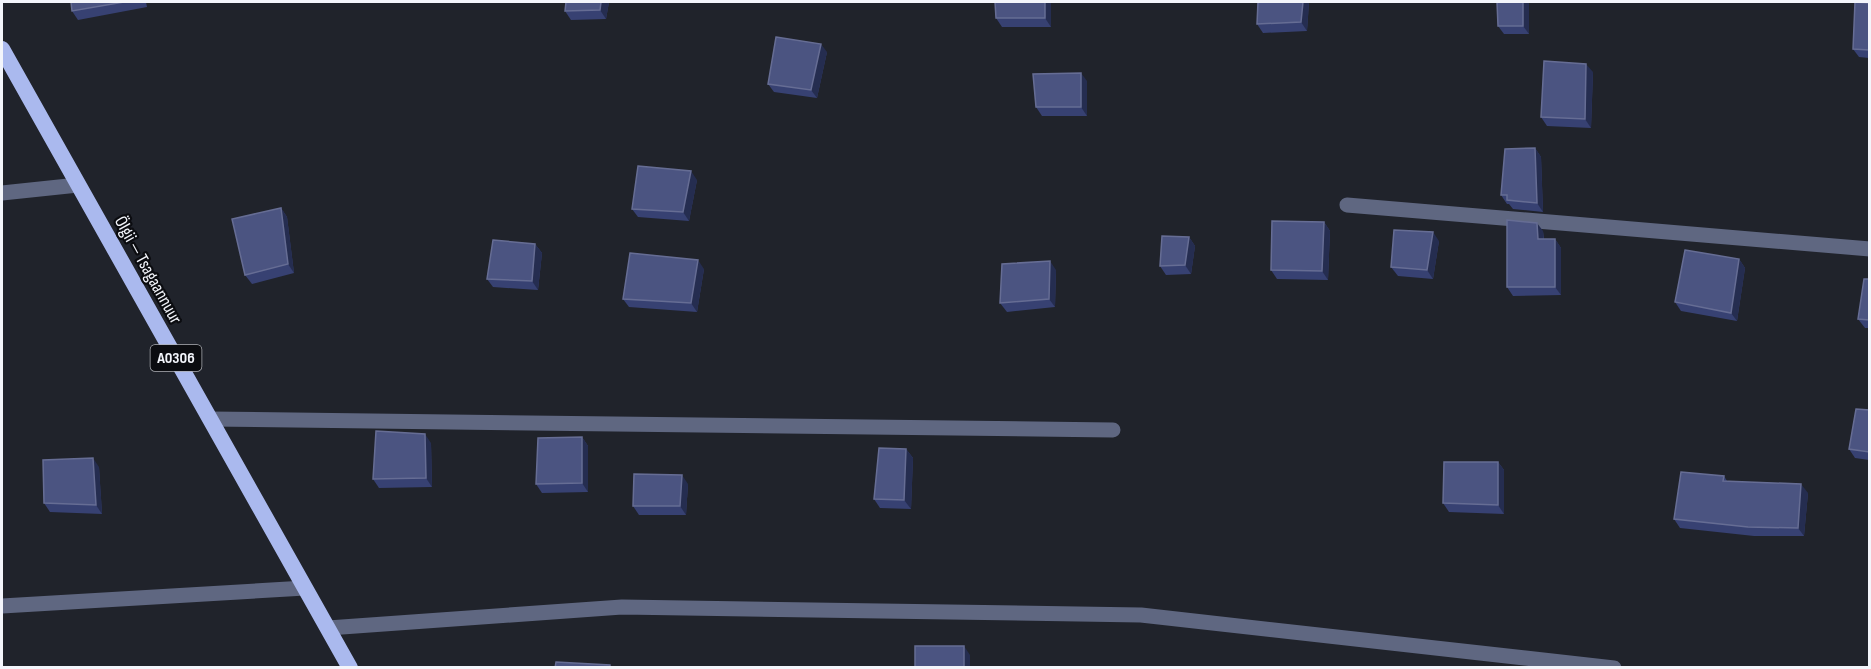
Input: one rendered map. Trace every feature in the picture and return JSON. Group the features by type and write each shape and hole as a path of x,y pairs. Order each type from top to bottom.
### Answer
{"highway":[{"name":"Ölgii — Tsagaannuur","path":"2,49 350,668"}],"street":[{"path":"2,194 78,185"},
{"path":"1347,205 1869,249"},
{"path":"210,419 1113,430"},
{"path":"2,606 305,588"},
{"path":"328,628 622,607 1141,615 1614,668"}],"building":[{"path":"71,2 124,2 72,11"},
{"path":"566,2 601,2 600,10 565,11"},
{"path":"995,2 1045,2 1045,18 996,18"},
{"path":"1258,2 1303,2 1301,22 1257,24"},
{"path":"1497,2 1523,2 1523,26 1498,26"},
{"path":"1855,2 1869,3 1869,50 1853,49"},
{"path":"776,37 821,44 811,90 768,84"},
{"path":"1544,61 1586,64 1585,119 1541,117"},
{"path":"1081,73 1081,107 1036,107 1033,74"},
{"path":"1535,148 1537,203 1507,200 1507,195 1501,195 1505,149"},
{"path":"638,166 691,171 683,212 632,209"},
{"path":"281,208 288,264 245,275 232,219"},
{"path":"1507,220 1537,223 1538,239 1555,239 1555,287 1507,287"},
{"path":"1272,221 1324,222 1322,271 1271,270"},
{"path":"1394,230 1433,232 1427,270 1391,267"},
{"path":"1162,236 1189,237 1185,265 1160,266"},
{"path":"493,240 535,244 532,281 487,279"},
{"path":"1685,250 1739,259 1731,313 1675,302"},
{"path":"630,253 698,260 691,303 623,299"},
{"path":"1050,261 1049,299 1000,303 1002,264"},
{"path":"1864,279 1869,279 1869,320 1858,319"},
{"path":"1856,409 1869,410 1869,452 1849,449"},
{"path":"376,431 425,434 426,478 373,479"},
{"path":"582,437 582,483 536,484 538,438"},
{"path":"879,448 906,449 904,500 874,499"},
{"path":"93,458 96,505 44,503 43,460"},
{"path":"1444,462 1498,462 1498,505 1443,503"},
{"path":"1681,472 1724,476 1723,481 1801,484 1798,528 1748,527 1674,519"},
{"path":"634,474 682,475 680,506 633,506"},
{"path":"915,646 964,646 964,668 915,668"},
{"path":"556,662 610,665 610,668 555,668"}]}
